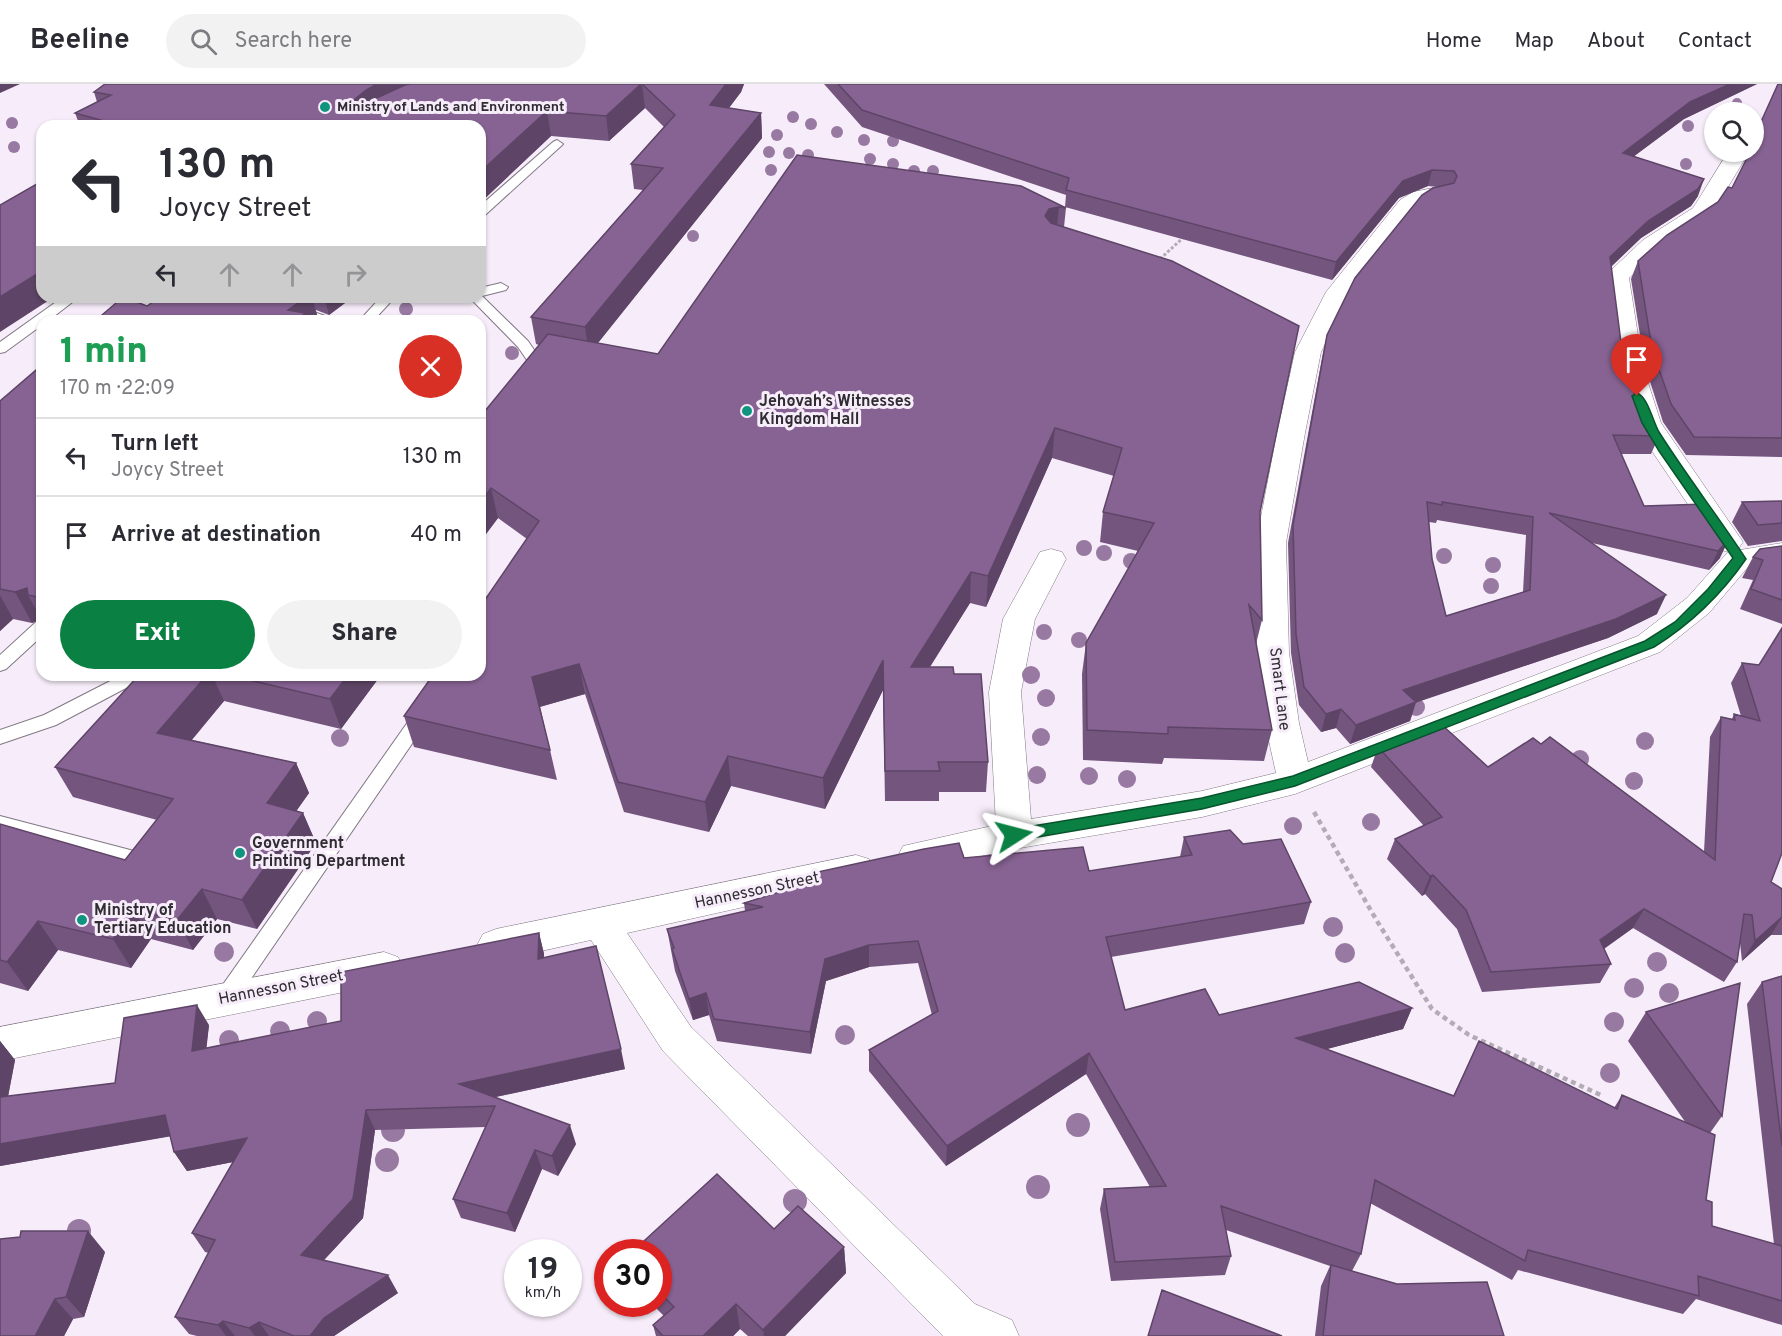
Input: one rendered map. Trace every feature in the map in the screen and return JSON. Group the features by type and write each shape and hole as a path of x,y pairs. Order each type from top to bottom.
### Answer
{"street":[{"path":"1732,162 1702,212 1651,245 1617,276 1630,367 1647,423 1739,559 1782,553"},
{"name":"Smart Lane","path":"1295,781 1282,723 1273,653 1270,543 1300,346 1338,292 1408,205 1421,197 1438,194"},
{"path":"1014,835 1005,692 1019,619 1051,559"},
{"name":"Hannesson Street","path":"460,953 1014,835 1202,804 1295,781 1649,644 1680,625 1713,592 1739,559"},
{"path":"601,924 677,1039 959,1320 996,1336"},
{"name":"Hannesson Street","path":"0,1044 413,962"}],"lane":[{"path":"87,120 138,84"},
{"path":"486,208 557,144"},
{"path":"486,291 501,287"},
{"path":"47,315 64,303"},
{"path":"273,303 308,315"},
{"path":"372,315 382,303"},
{"path":"482,303 523,344 536,363 516,388"},
{"path":"0,349 36,323"},
{"path":"0,665 36,632"},
{"path":"0,736 50,720 125,681"},
{"path":"225,999 446,681"},
{"path":"0,823 134,859"}],"path":[{"path":"1154,264 1186,235"},
{"path":"1295,781 1382,930 1432,1009 1469,1035 1603,1096"}],"building":[{"path":"105,84 377,84 355,99 355,103 370,101 411,84 641,84 606,116 547,111 486,167 486,120 100,120 75,113 111,95 94,92"},
{"path":"642,84 726,84 710,105 761,113 585,327 531,317 663,168 631,164 675,115"},
{"path":"838,84 1730,84 1690,102 1623,153 1704,179 1698,189 1648,221 1610,257 1622,350 1638,406 1659,436 1613,435 1644,506 1706,504 1729,539 1718,551 1549,513 1666,595 1616,619 1403,690 1416,702 1356,725 1341,709 1326,714 1304,687 1296,634 1293,525 1327,335 1355,278 1422,195 1433,188 1454,183 1457,176 1454,171 1432,170 1403,181 1336,262 1066,190 1069,178 862,110","holes":["1427,502 1442,505 1442,502 1533,517 1530,590 1446,616 1432,559"]},
{"path":"1778,84 1782,84 1782,438 1694,437 1671,404 1652,349 1638,261 1667,235 1718,202 1728,187 1732,188 1745,162 1764,162 1764,115"},
{"path":"797,155 1021,186 1066,208 1049,209 1045,216 1051,223 1172,261 1299,326 1260,512 1262,620 1249,605 1272,730 1168,727 1168,734 1087,730 1086,643 1154,523 1103,512 1122,448 1055,428 988,576 971,572 911,667 953,667 954,674 981,674 988,762 938,762 940,771 885,771 883,660 823,778 728,756 705,802 618,782 579,664 532,677 550,750 404,716 429,681 486,681 486,598 539,521 491,488 486,494 486,410 548,334 658,354"},
{"path":"36,184 36,275 0,297 0,205"},
{"path":"116,303 139,303 147,306 151,303 298,303 288,310 305,313 303,315 102,315"},
{"path":"36,370 36,597 28,595 27,588 15,592 0,589 0,401"},
{"path":"1782,501 1782,523 1758,525 1742,502"},
{"path":"1782,546 1782,600 1751,589 1763,560 1753,557 1760,549"},
{"path":"1782,628 1782,853 1771,882 1782,889 1782,917 1755,941 1752,915 1744,914 1737,962 1644,909 1600,940 1611,964 1491,972 1466,910 1395,839 1442,817 1378,747 1440,723 1488,767 1533,738 1541,744 1550,737 1715,860 1721,717 1735,720 1734,714 1760,721 1742,663 1759,665"},
{"path":"134,681 202,681 157,733 296,763 267,803 303,813 242,900 202,889 177,920 134,910 113,939 38,921 7,962 0,960 0,824 125,860 173,799 55,767"},
{"path":"254,681 344,681 330,699"},
{"path":"1230,830 1243,844 1281,839 1311,902 1106,937 1125,1010 1205,989 1219,1015 1359,982 1412,1008 1296,1038 1454,1096 1479,1041 1617,1109 1622,1095 1715,1135 1706,1200 1712,1202 1712,1226 1782,1246 1782,1301 1698,1276 1699,1296 1528,1250 1525,1261 1375,1180 1361,1254 1221,1206 1231,1256 1115,1262 1104,1189 1166,1186 1089,1053 947,1146 869,1050 938,1011 918,941 869,945 825,959 810,1032 714,1019 706,993 689,999 667,929 763,907 744,903 815,881 813,873 924,849 959,843 964,858 1083,847 1089,871 1192,855 1184,837"},
{"path":"539,933 538,959 596,946 621,1049 459,1084 570,1125 552,1156 535,1150 507,1213 453,1199 495,1106 366,1110 353,1199 301,1255 388,1275 324,1318 310,1336 294,1336 259,1322 249,1328 223,1321 218,1325 175,1317 215,1240 192,1233 247,1138 174,1152 165,1115 0,1144 0,1097 115,1083 124,1018 197,1005 192,1051 341,1021 341,972"},
{"path":"1782,976 1782,1146 1762,982"},
{"path":"1740,983 1722,1116 1646,1012"},
{"path":"717,1174 774,1229 798,1206 844,1247 763,1330 736,1304 703,1336 663,1336 653,1325 662,1317 672,1317 674,1307 672,1305 672,1239 646,1239"},
{"path":"21,1231 88,1231 66,1297 55,1299 35,1336 0,1336 0,1239 20,1237"},
{"path":"1331,1265 1397,1284 1487,1282 1504,1336 1323,1336"},
{"path":"1162,1290 1282,1336 1148,1336"}],"place":[{"name":"Ministry of Lands and Environment","path":"325,107"},
{"name":"Jehovah’s Witnesses Kingdom Hall","path":"747,411"},
{"name":"Government Printing Department","path":"240,853"},
{"name":"Ministry of Tertiary Education","path":"82,920"}],"route":[{"path":"1014,835 1202,804 1295,781 1649,644 1680,625 1713,592 1739,559 1647,423 1637,396"}]}
